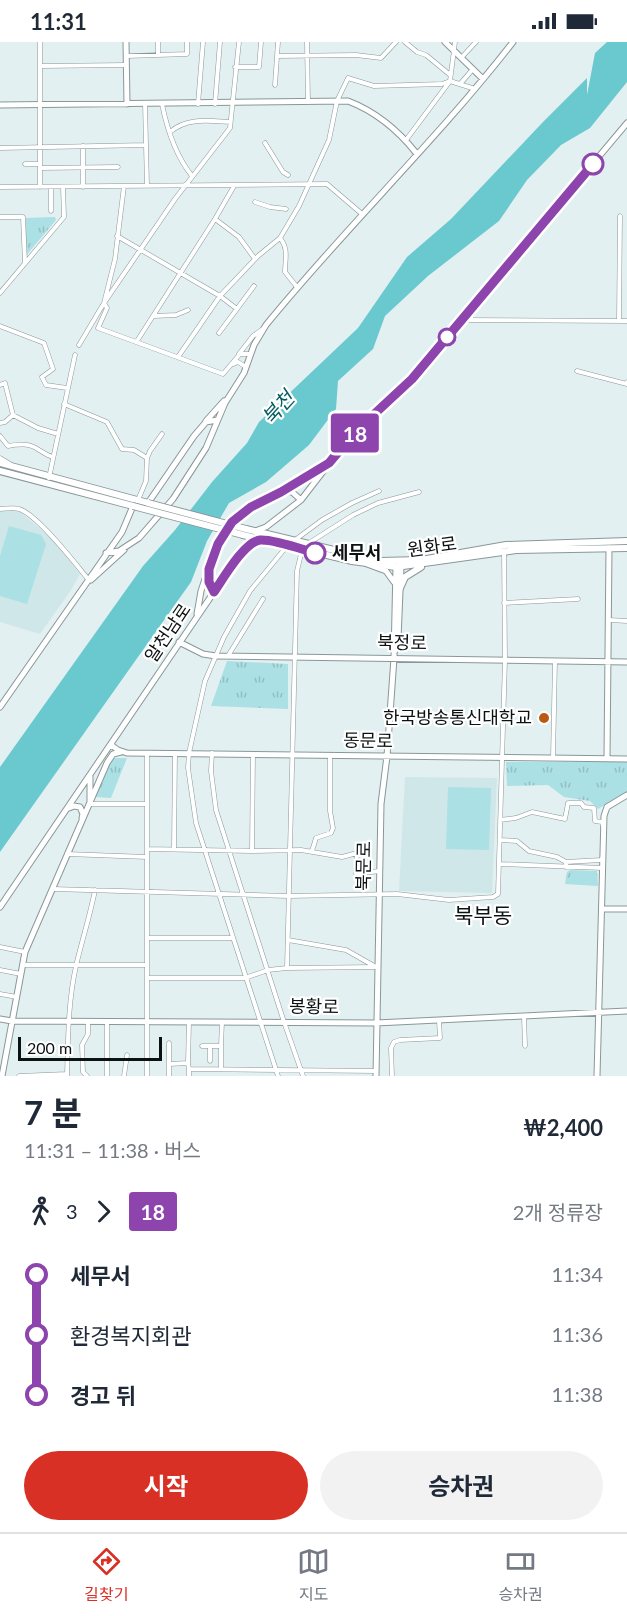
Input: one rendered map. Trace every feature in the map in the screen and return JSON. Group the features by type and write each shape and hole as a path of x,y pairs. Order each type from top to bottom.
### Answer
{"main road":[{"path":"0,463 48,480"},
{"path":"0,471 48,480 136,503 248,536"},
{"path":"136,503 148,502 248,536"},
{"name":"원화로","path":"248,536 255,531 269,534 294,541 304,547 367,564 423,564 504,551 627,548"},
{"name":"원화로","path":"248,536 288,546 398,564 506,545 627,541"},
{"path":"398,587 405,577 423,564"}],"street":[{"path":"40,42 40,187"},
{"path":"126,42 127,104"},
{"path":"158,42 158,55"},
{"path":"126,56 187,54 187,42"},
{"path":"198,104 203,42"},
{"path":"215,104 220,42"},
{"path":"79,345 104,303 184,186 230,128 239,42"},
{"path":"235,67 259,68 261,42"},
{"path":"275,85 278,42"},
{"path":"308,42 308,103"},
{"path":"277,56 356,55 381,58 396,42"},
{"path":"405,42 417,52 426,55 450,75"},
{"path":"446,42 483,79"},
{"path":"406,140 450,81 455,42"},
{"path":"461,58 476,42"},
{"path":"80,590 139,538 173,499 206,448 217,420 246,367 263,329 362,214 447,123 513,42"},
{"path":"40,66 126,65"},
{"path":"460,84 472,69"},
{"path":"178,357 220,296 255,259 280,238 329,140 337,101 348,78 374,86 442,84 450,81 475,89"},
{"path":"0,105 348,101 368,109 384,120 406,140 417,154"},
{"path":"145,104 147,186"},
{"path":"162,104 180,161 192,176"},
{"path":"171,132 182,123 203,120 231,122"},
{"path":"255,531 266,527 301,500 356,431 412,379 627,123"},
{"path":"265,143 283,172 288,176"},
{"path":"0,148 146,145"},
{"path":"83,146 83,187"},
{"path":"25,164 118,167"},
{"path":"0,187 327,184 362,214"},
{"path":"137,341 235,185"},
{"path":"124,186 115,259 104,303 107,308 98,328 223,374 253,336 263,329"},
{"path":"51,187 51,212"},
{"path":"0,293 64,217 63,188"},
{"path":"255,202 286,209"},
{"path":"619,321 620,216"},
{"path":"0,217 23,217 25,263"},
{"path":"215,219 239,237 255,259"},
{"path":"117,236 220,296 237,309"},
{"path":"280,238 285,244 285,272 297,287"},
{"path":"219,333 254,286"},
{"path":"153,316 176,315 188,310"},
{"path":"462,320 627,321"},
{"path":"0,327 44,343 53,369 42,377 46,385 67,388"},
{"path":"237,357 244,353 251,354"},
{"path":"48,480 75,355"},
{"path":"230,366 238,362 246,367"},
{"path":"577,371 614,382 627,384 627,382"},
{"path":"0,385 5,383 13,415 38,428 58,434"},
{"path":"148,502 173,464 231,393"},
{"path":"64,404 107,422 122,449 134,450 147,458"},
{"path":"0,423 13,415"},
{"path":"206,422 217,420"},
{"path":"201,428 209,430 212,435"},
{"path":"0,707 120,534 146,481 147,458 162,434"},
{"path":"0,436 8,446 22,444 37,448 47,456 53,457"},
{"path":"0,458 19,468"},
{"path":"196,618 203,586 218,544 232,522 251,507 329,463"},
{"path":"294,541 322,520 352,502 379,491"},
{"path":"281,492 292,492 301,500"},
{"path":"288,968 297,571 304,547 353,515 369,507 419,492"},
{"path":"0,509 17,508 29,515 50,535 88,579"},
{"path":"266,527 269,534"},
{"path":"120,534 119,541 127,547"},
{"path":"214,592 248,536"},
{"path":"278,1076 204,850 192,806 188,768 189,753 205,681 224,637 250,591 288,546"},
{"path":"106,553 127,547"},
{"path":"607,758 609,548"},
{"path":"52,889 288,896 378,894 449,900 493,897 498,894 504,660 504,551"},
{"path":"367,564 390,574 398,587"},
{"name":"북문로","path":"376,1073 381,804 394,658 398,639 398,564"},
{"name":"알천남로","path":"0,907 214,592 209,582 209,569"},
{"path":"228,657 263,598"},
{"path":"504,603 578,599"},
{"path":"609,620 627,621"},
{"name":"북정로","path":"179,642 203,654 228,657 627,662"},
{"path":"553,758 555,661"},
{"name":"동문로","path":"111,745 128,753 627,759"},
{"path":"2,1076 2,1066 8,1046 25,952 107,763 117,752 128,753"},
{"path":"147,753 147,1076"},
{"path":"174,849 175,753"},
{"path":"212,753 211,771 214,796 228,850 303,1076"},
{"path":"252,851 254,754"},
{"path":"312,851 316,838 331,833 333,828 330,811 330,755"},
{"path":"90,776 90,804"},
{"path":"597,1076 604,811 627,795"},
{"path":"500,820 516,818 532,812 565,819 568,803 581,803 584,807 594,808 595,821 602,822 604,828"},
{"path":"90,804 147,804"},
{"path":"66,811 74,806 82,810 83,814 78,829"},
{"path":"500,840 517,841 529,852 557,857 566,862 601,860 603,857"},
{"path":"147,849 290,850 312,851 342,857 357,853 356,874 379,871"},
{"path":"66,854 147,857"},
{"path":"566,862 566,867"},
{"path":"499,864 603,868"},
{"path":"19,1076 67,1075 68,1021 76,966 95,890"},
{"path":"603,909 627,909"},
{"path":"147,938 232,938"},
{"path":"288,940 346,950 377,967"},
{"path":"0,947 25,952"},
{"path":"23,965 147,965"},
{"path":"147,978 245,978 268,969 377,967"},
{"path":"0,970 21,974"},
{"path":"0,994 17,997"},
{"name":"봉황로","path":"0,1019 12,1021 376,1023 627,1011"},
{"path":"524,1017 525,1046"},
{"path":"87,1076 83,1072 82,1045 88,1034 88,1021"},
{"path":"107,1021 107,1076"},
{"path":"392,1076 392,1044 400,1040 440,1038 439,1021"},
{"path":"189,1022 189,1076"},
{"path":"221,1070 222,1022"},
{"path":"168,1043 169,1076"},
{"path":"0,1045 8,1046"},
{"path":"202,1046 221,1046"},
{"path":"210,1046 210,1061"},
{"path":"124,1076 127,1055"},
{"path":"169,1064 188,1063"},
{"path":"189,1069 376,1073"}],"shaded area":[{"path":"18,510 52,539 80,574 40,634 0,622 0,511"},
{"path":"405,777 497,778 492,893 399,891"}],"green space":[{"path":"55,217 56,220 24,258 26,218"},
{"path":"9,526 41,535 46,544 27,604 0,596 0,556"},
{"path":"227,661 288,664 288,709 211,706"},
{"path":"111,758 127,758 111,798 95,797"},
{"path":"506,762 627,762 627,793 598,809 590,801 564,797 548,785 507,786"},
{"path":"448,787 491,788 489,850 446,849"},
{"path":"570,870 597,871 598,886 565,884 567,872"}],"water":[{"name":"북천","path":"607,42 627,42 627,82 590,128 561,145 527,180 499,221 428,276 385,316 373,349 338,381 336,409 309,445 266,482 229,503 207,541 191,582 0,852 0,767 143,566 247,443 259,422 358,328 407,257 451,219 587,78 587,95 595,53"}],"bus line":[{"name":"18","path":"315,553 267,541 256,541 250,544 231,567 214,592 210,586 208,573 213,557 218,544 232,522 251,507 329,463 356,431 412,379 593,164"}],"place":[{"name":"세무서","path":"315,553"},
{"name":"한국방송통신대학교","path":"544,718"}],"district":[{"name":"북부동","path":"483,916"}]}
